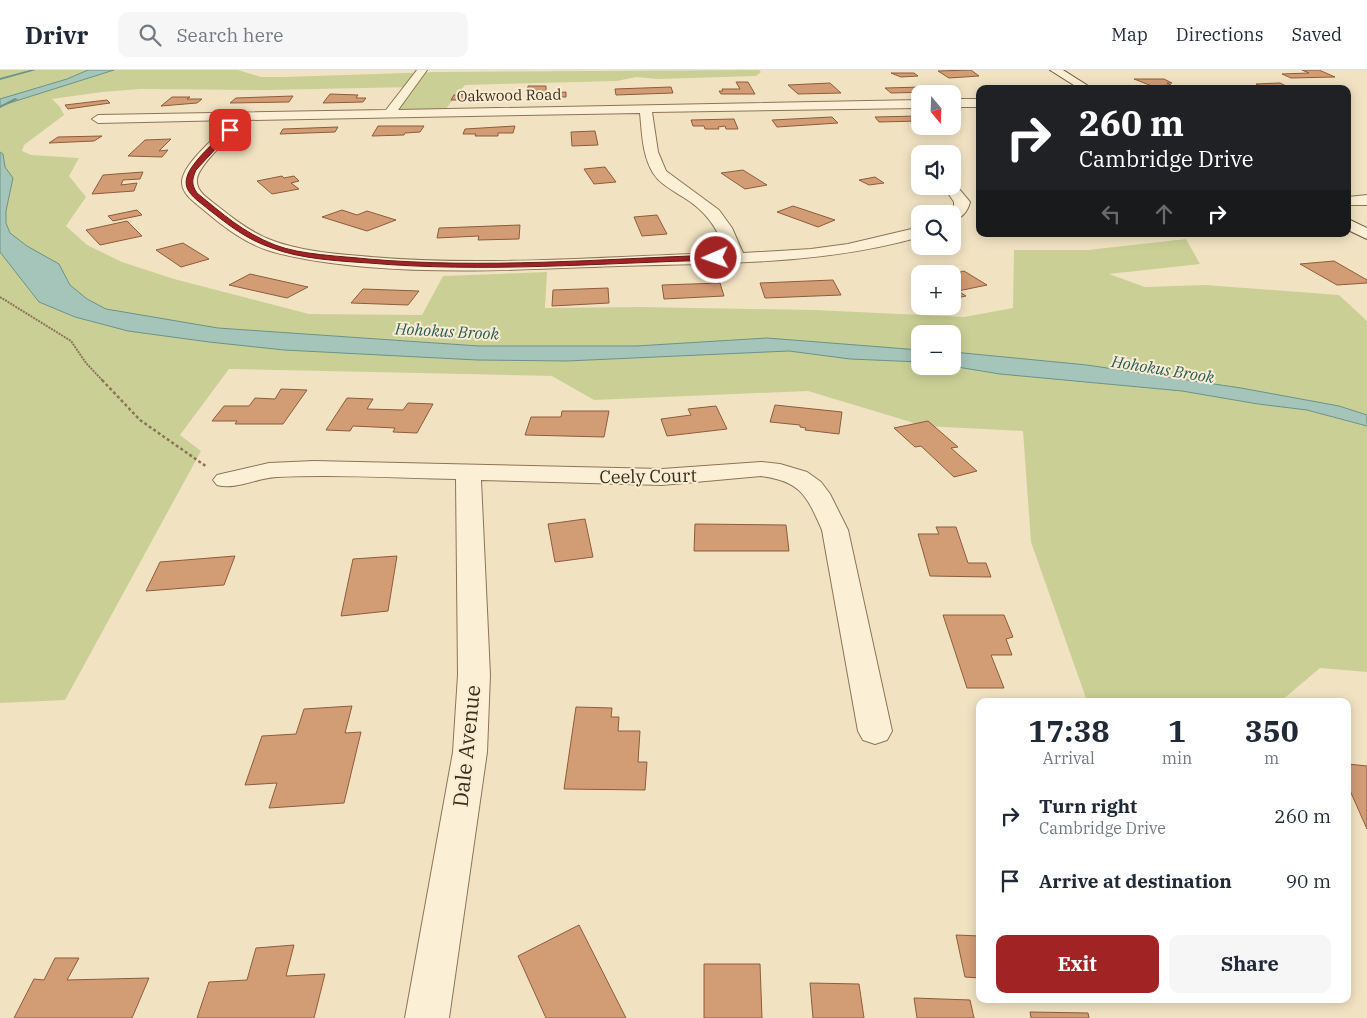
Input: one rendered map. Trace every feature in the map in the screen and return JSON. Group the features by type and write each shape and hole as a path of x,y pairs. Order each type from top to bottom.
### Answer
{"street":[{"path":"389,114 422,70"},
{"path":"1055,70 1081,85"},
{"path":"961,103 976,103"},
{"name":"Oakwood Road","path":"98,119 911,104"},
{"path":"645,109 655,165 670,183 712,210 722,222 736,257"},
{"path":"243,117 193,169 189,178 190,187 194,194 243,233 275,247 327,257 411,265 497,265 736,257 836,251 869,246 911,234"},
{"path":"957,195 962,202 961,208"},
{"path":"1351,201 1367,200"},
{"path":"1351,226 1367,234"},
{"name":"Ceely Court","path":"226,480 269,470 314,468 468,471 593,477 662,477 761,470 780,472 805,482 812,487 821,499 835,530 875,731"},
{"name":"Dale Avenue","path":"427,1018 470,752 474,675 474,605 468,471"}],"path":[{"path":"0,297 72,341 86,363 140,420 226,480"}],"green space":[{"path":"0,70 238,70 261,77 283,77 437,72 759,70 761,72 756,76 658,79 636,77 617,81 465,85 445,110 398,111 414,87 267,90 141,89 102,92 52,99 60,107 64,115 24,145 22,151 31,155 79,158 69,176 86,197 66,226 87,245 122,262 174,279 309,314 422,315 443,276 547,272 545,308 640,307 815,310 964,317 1013,308 1014,250 1088,250 1186,239 1200,264 1109,274 1145,287 1205,285 1339,295 1367,321 1367,672 1320,668 1285,698 1086,698 1031,542 1023,431 924,426 808,391 594,400 552,376 229,369 180,435 201,451 65,700 0,703"}],"water":[{"path":"88,70 114,70 0,106 0,99 67,79"},
{"path":"0,152 3,154 5,167 13,178 6,211 6,223 10,233 27,246 59,264 70,285 87,299 106,309 218,328 479,346 636,346 767,338 911,349 911,362 850,359 789,351 567,361 477,360 284,350 209,342 128,331 75,317 39,302 0,252"},
{"path":"961,353 1087,365 1241,388 1339,406 1367,415 1367,426 1307,410 1182,391 1000,374 961,368"}],"building":[{"path":"971,70 979,76 949,78 938,71"},
{"path":"1302,70 1319,70 1335,77 1291,78 1282,74 1309,73"},
{"path":"891,73 914,73 918,76 901,77"},
{"path":"1134,79 1164,79 1172,83 1167,83 1171,85 1149,85"},
{"path":"736,82 748,82 755,94 721,94 719,91 723,91 722,89 740,89"},
{"path":"830,83 841,93 798,94 788,85"},
{"path":"1280,83 1284,85 1258,85 1256,84"},
{"path":"528,86 546,86 546,93 566,92 566,97 527,98"},
{"path":"671,87 673,93 616,95 615,89"},
{"path":"911,87 911,92 891,93 885,88"},
{"path":"492,93 489,100 451,100 454,95"},
{"path":"330,94 358,95 356,98 366,98 363,102 323,103"},
{"path":"293,96 289,102 230,103 236,98"},
{"path":"172,97 202,99 197,103 161,106"},
{"path":"107,100 110,103 68,109 65,105"},
{"path":"911,116 911,121 879,122 875,117"},
{"path":"832,117 838,123 777,127 772,120"},
{"path":"734,119 738,129 726,129 725,126 718,127 719,129 705,129 704,126 693,126 691,120"},
{"path":"378,126 424,126 420,132 405,133 404,135 372,136"},
{"path":"515,126 513,133 498,133 498,136 463,134 465,129"},
{"path":"338,127 335,132 280,134 283,129"},
{"path":"595,131 598,145 572,146 571,132"},
{"path":"102,136 94,141 49,143 58,137"},
{"path":"171,139 159,151 168,150 162,157 128,156 145,140"},
{"path":"605,167 616,182 594,184 584,169"},
{"path":"743,170 767,185 745,189 721,173"},
{"path":"143,172 140,179 123,180 121,185 137,183 134,191 92,194 103,175"},
{"path":"282,176 284,178 294,176 299,181 291,183 299,189 272,194 257,181"},
{"path":"875,177 884,183 869,185 859,180"},
{"path":"793,206 835,220 818,227 777,212"},
{"path":"137,210 142,215 113,221 108,216"},
{"path":"342,210 357,215 367,211 396,220 367,231 322,217"},
{"path":"657,215 667,234 642,236 634,217"},
{"path":"127,221 142,236 100,245 86,230"},
{"path":"520,225 519,239 478,240 479,236 437,238 439,228"},
{"path":"183,243 209,259 181,267 156,250"},
{"path":"1334,261 1367,280 1367,283 1337,285 1300,264"},
{"path":"964,271 987,285 961,290 961,272"},
{"path":"250,274 308,287 287,298 229,285"},
{"path":"833,280 841,295 765,298 760,283"},
{"path":"720,283 724,296 664,299 662,285"},
{"path":"608,288 609,303 552,306 553,290"},
{"path":"363,289 419,291 408,305 351,303"},
{"path":"281,389 307,390 283,424 235,424 237,421 212,421 224,406 249,406 255,398 275,399"},
{"path":"347,398 373,399 367,409 403,410 408,403 433,404 417,433 393,432 395,428 353,426 350,431 326,430"},
{"path":"775,405 842,412 839,434 805,430 806,428 800,427 800,425 770,422"},
{"path":"716,406 727,429 667,436 661,419 691,415 688,409"},
{"path":"562,411 609,411 604,437 525,435 531,417 561,417"},
{"path":"928,421 958,447 951,448 977,471 954,477 921,446 915,447 894,428"},
{"path":"585,519 593,557 555,562 548,524"},
{"path":"695,524 786,525 789,551 694,551"},
{"path":"936,527 956,527 968,563 986,563 991,577 930,576 918,534 939,534"},
{"path":"235,556 224,585 146,591 160,562"},
{"path":"397,556 388,611 341,616 353,559"},
{"path":"943,615 1004,615 1013,637 1006,639 1012,655 991,655 1004,688 967,688"},
{"path":"352,706 345,733 361,732 344,803 269,808 277,783 245,785 262,736 296,734 304,709"},
{"path":"576,707 612,708 611,717 619,717 618,731 640,731 638,762 647,762 645,790 564,789"},
{"path":"1351,764 1367,766 1367,829 1351,793"},
{"path":"579,925 626,1018 546,1018 518,956"},
{"path":"956,935 976,936 976,978 965,977"},
{"path":"294,945 286,976 325,974 314,1018 197,1018 209,982 247,980 256,948"},
{"path":"55,958 79,958 67,980 149,978 132,1018 14,1018 34,979 44,980"},
{"path":"704,964 760,964 762,1018 704,1018"},
{"path":"810,983 859,984 864,1018 813,1018"},
{"path":"914,998 970,1000 974,1018 917,1018"},
{"path":"1030,1012 1088,1013 1089,1018 1031,1018"}],"waterway":[{"path":"0,79 34,70"},
{"name":"Hohokus Brook","path":"0,107 16,99"}],"route":[{"path":"230,130 193,169 189,178 190,187 194,194 243,233 275,247 327,257 411,265 456,266 716,258"}]}
